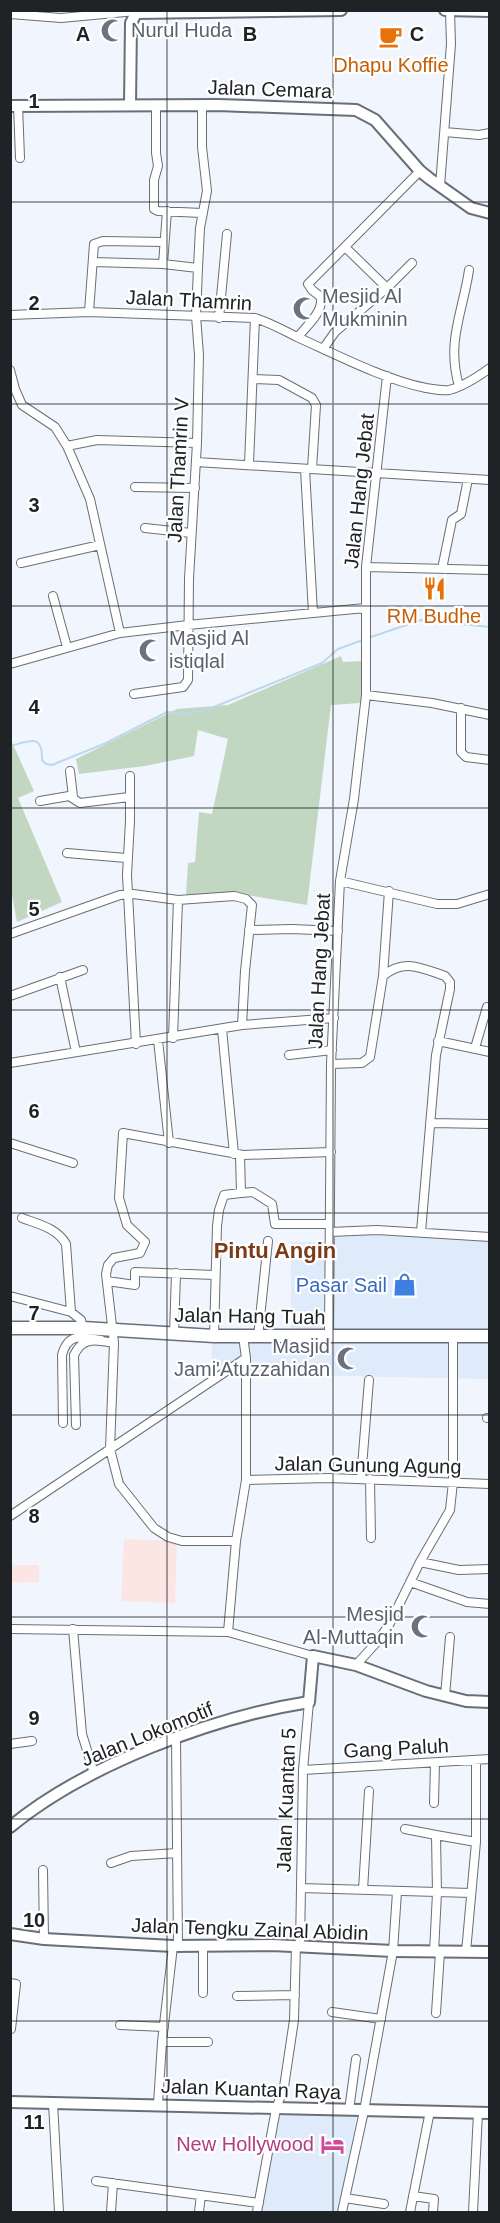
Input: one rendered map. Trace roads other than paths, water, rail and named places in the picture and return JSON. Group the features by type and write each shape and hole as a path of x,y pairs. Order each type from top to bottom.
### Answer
{"main road":[{"name":"Jalan Hang Tuah","path":"10,1328 83,1328 114,1336 489,1336"}],"street":[{"path":"10,14 62,18 73,14 136,12 341,10"},
{"path":"445,10 489,11"},
{"path":"440,186 451,44 450,10"},
{"path":"130,105 131,23 136,12"},
{"path":"156,105 158,166 154,180 154,208 167,212 202,213"},
{"name":"Jalan Cemara","path":"14,106 202,105 356,110 375,120 420,171 471,208 489,213"},
{"name":"Jalan Thamrin V","path":"134,694 185,685 188,680 191,533 195,488 199,354 196,316 202,213 207,191 202,147 202,105"},
{"path":"14,106 20,158"},
{"path":"445,132 479,135 489,133"},
{"path":"298,337 322,304 321,297 308,284 420,171"},
{"path":"163,264 167,212"},
{"path":"219,318 227,234"},
{"path":"89,312 94,243 98,241 164,242"},
{"path":"345,247 387,288"},
{"path":"93,262 163,264 198,268"},
{"path":"323,349 335,332 387,288 412,263"},
{"path":"459,386 454,370 453,352 469,270"},
{"name":"Jalan Thamrin","path":"10,315 89,312 255,318 271,323 323,349 387,376 413,386 438,390 449,390 459,386 489,368"},
{"path":"249,464 255,318"},
{"path":"10,370 13,389 22,405 55,428 67,446 90,499 120,633"},
{"name":"Jalan Hang Jebat","path":"329,1337 331,1064 340,881 354,799 366,695 366,567 387,376"},
{"path":"253,379 279,380 312,398 316,405 309,469 314,614"},
{"path":"67,446 97,440 197,443"},
{"path":"196,462 489,480"},
{"path":"442,568 452,520 461,514 468,479"},
{"path":"135,487 195,488"},
{"path":"145,528 191,533"},
{"path":"21,563 100,545"},
{"path":"366,567 489,570"},
{"path":"54,596 67,647"},
{"path":"10,664 120,633 365,608"},
{"path":"366,695 461,708 489,715"},
{"path":"461,708 461,752 466,757 489,760"},
{"path":"69,771 73,798"},
{"path":"130,776 130,820 126,858 136,1044"},
{"path":"40,801 59,796 73,798 80,803 105,798 129,797"},
{"path":"67,853 126,858"},
{"path":"340,881 437,904 457,904 489,894"},
{"path":"331,1064 362,1063 370,1057 383,976 389,891"},
{"path":"10,934 128,894 178,900 234,896 246,899 252,905 242,1025"},
{"path":"173,1038 178,900"},
{"path":"249,930 292,929 338,932"},
{"path":"383,976 392,968 411,965 445,976 450,989 438,1041 421,1232"},
{"path":"10,996 83,970"},
{"path":"60,977 76,1052"},
{"path":"475,1048 487,1007"},
{"path":"10,1063 242,1025 334,1018"},
{"path":"222,1029 241,1192"},
{"path":"158,1040 169,1143"},
{"path":"438,1041 489,1052"},
{"path":"289,1055 332,1050"},
{"path":"430,1123 489,1124"},
{"path":"236,1541 182,1541 168,1537 154,1528 119,1484 110,1449 114,1336 106,1274 110,1261 114,1258 140,1253 145,1242 127,1225 119,1198 123,1133 237,1154 331,1152"},
{"path":"10,1143 73,1162"},
{"path":"214,1336 219,1210 224,1195 253,1192 272,1203 275,1224 489,1237"},
{"path":"22,1218 43,1225 59,1235 66,1244 71,1312"},
{"path":"258,1336 268,1241"},
{"path":"107,1281 135,1285 135,1272 215,1275"},
{"path":"174,1335 176,1273"},
{"path":"10,1296 71,1312 81,1320 83,1328"},
{"path":"76,1425 74,1355 78,1346 88,1341 114,1336"},
{"path":"228,1632 236,1541 246,1480 246,1358 243,1336"},
{"path":"63,1423 62,1355 64,1347 77,1337 101,1340"},
{"path":"356,1665 376,1644 389,1625 420,1562 450,1510 453,1482 453,1337"},
{"path":"10,1516 246,1358"},
{"path":"361,1479 369,1380"},
{"path":"370,1479 371,1538"},
{"name":"Jalan Gunung Agung","path":"246,1480 370,1479 489,1484"},
{"path":"420,1562 459,1570 489,1569"},
{"path":"410,1582 467,1602 489,1604"},
{"path":"10,1629 228,1632 313,1656 356,1665 426,1691 466,1701 489,1702"},
{"path":"73,1629 82,1734 94,1773"},
{"path":"445,1696 450,1637"},
{"name":"Jalan Kuantan 5","path":"257,2212 276,2109 284,2087 294,2020 301,1888 303,1770 313,1656"},
{"name":"Jalan Lokomotif","path":"10,1827 57,1794 94,1773 176,1738 275,1707 309,1702"},
{"path":"158,2104 162,2042 175,1946 176,1738"},
{"path":"10,1744 32,1741"},
{"path":"466,1952 476,1842 476,1760"},
{"name":"Gang Paluh","path":"303,1770 489,1760"},
{"path":"434,1803 435,1763"},
{"path":"363,1890 369,1791"},
{"path":"405,1828 476,1842"},
{"path":"436,1835 436,2013"},
{"path":"111,1863 131,1856 177,1853"},
{"path":"43,1870 44,1939"},
{"path":"301,1888 471,1893"},
{"path":"342,2212 364,2111 393,1951 397,1892"},
{"name":"Jalan Tengku Zainal Abidin","path":"11,1934 44,1939 175,1946 298,1946 393,1951 489,1952"},
{"path":"203,1945 203,1993"},
{"path":"10,1983 16,1984 11,2029"},
{"path":"237,1996 295,1995"},
{"path":"332,2012 381,2019"},
{"path":"120,2025 164,2027"},
{"path":"162,2042 208,2042"},
{"path":"349,2110 356,2059"},
{"name":"Jalan Kuantan Raya","path":"10,2102 484,2113"},
{"path":"53,2103 59,2212"},
{"path":"410,2212 430,2111"},
{"path":"473,2212 484,2113"},
{"path":"96,2181 258,2203"},
{"path":"111,2212 113,2183"},
{"path":"199,2212 201,2195"},
{"path":"413,2196 434,2199 433,2212"},
{"path":"345,2198 384,2204"}],"waterway":[{"path":"368,638 421,620 490,627"},
{"path":"10,746 29,741 38,742 42,751 42,760 52,765 106,743 167,712 186,714 209,709 322,663 338,649 363,640"}],"place":[{"name":"Nurul Huda","path":"113,30"},
{"name":"Dhapu Koffie","path":"391,37"},
{"name":"Mesjid Al Mukminin","path":"304,308"},
{"name":"RM Budhe","path":"434,588"},
{"name":"Masjid Al istiqlal","path":"151,650"},
{"name":"Pasar Sail","path":"405,1285"},
{"name":"Masjid Jami'Atuzzahidan","path":"348,1358"},
{"name":"Mesjid Al-Muttaqin","path":"422,1626"},
{"name":"New Hollywood","path":"332,2144"}],"district":[{"name":"Pintu Angin","path":"275,1250"}]}
